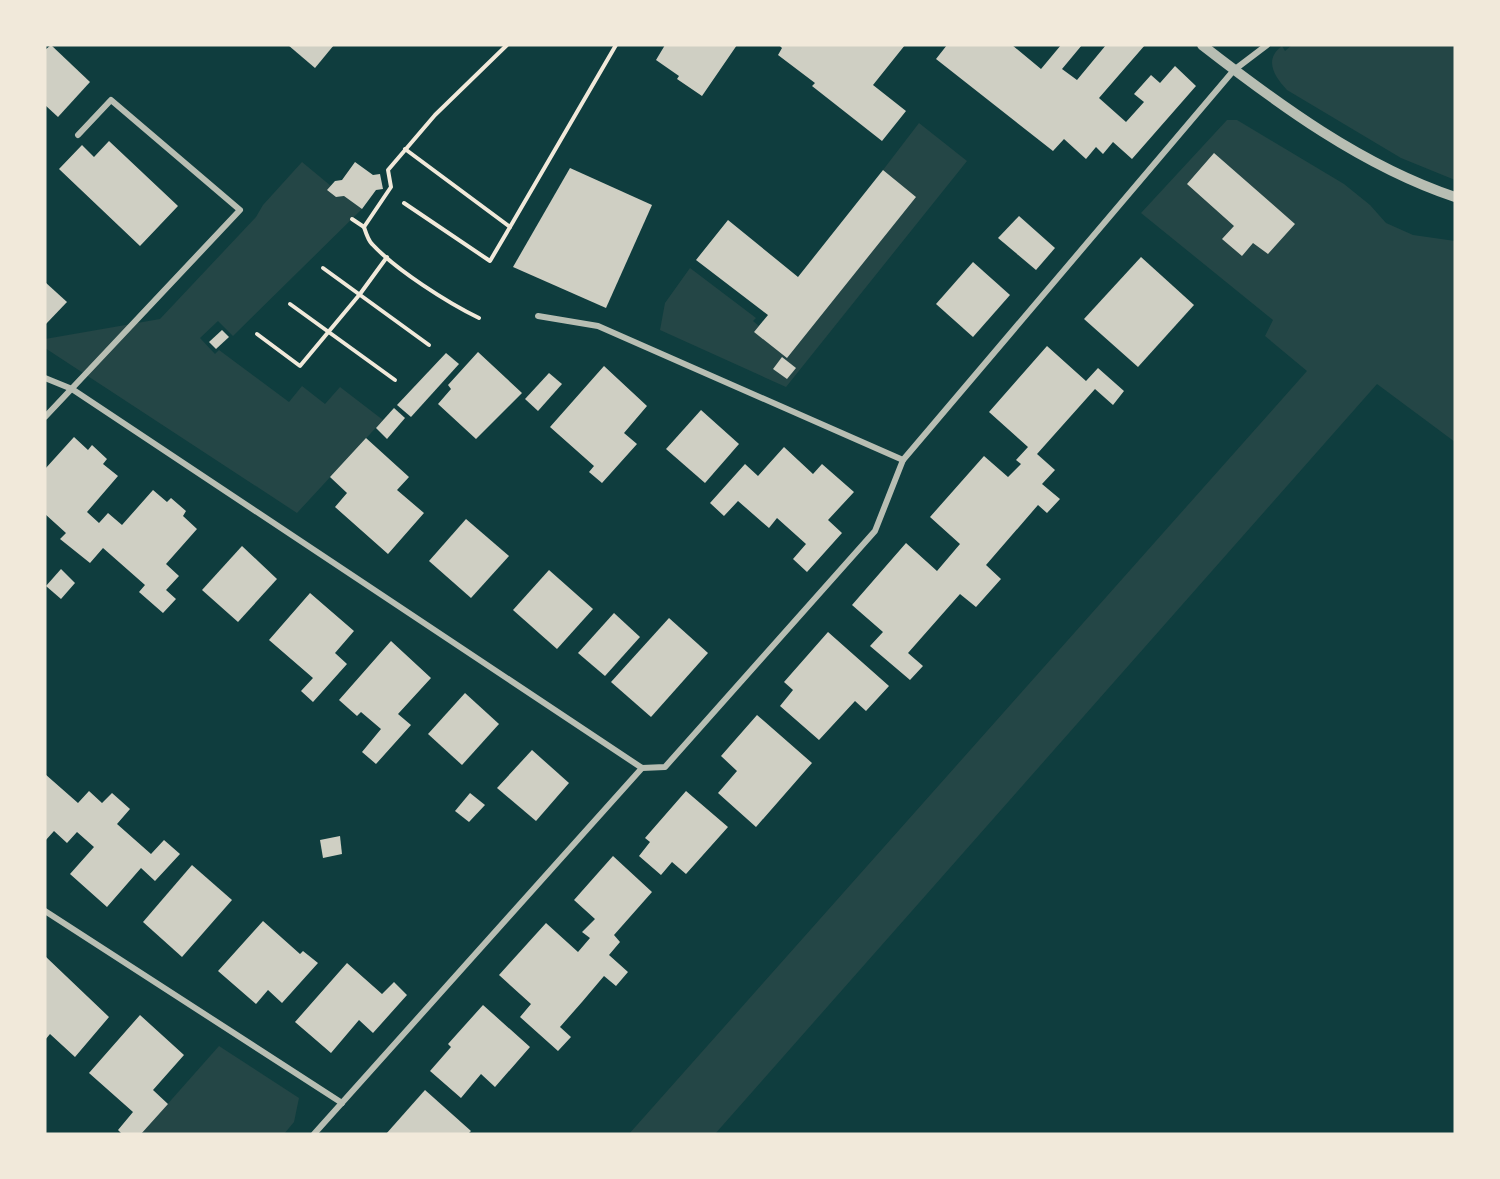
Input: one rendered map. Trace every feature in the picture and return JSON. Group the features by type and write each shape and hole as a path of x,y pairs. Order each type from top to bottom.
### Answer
{"street":[{"path":"1202,45 1234,70 1381,166 1455,197"},
{"path":"45,378 72,389 642,768 665,766 875,531 903,460 1234,70 1267,45"},
{"path":"45,417 240,210 111,100 78,135"},
{"path":"538,316 598,326 903,460"},
{"path":"314,1134 642,768"},
{"path":"45,910 342,1102"}],"path":[{"path":"364,227 391,187 388,170 435,115 507,45"},
{"path":"404,203 490,261 616,45"},
{"path":"405,149 510,227"},
{"path":"352,219 364,227 370,242 387,257 459,308 479,318"},
{"path":"257,334 300,366 360,294 387,257"},
{"path":"323,268 429,345"},
{"path":"290,304 395,380"}],"shaded area":[{"path":"1292,45 1455,45 1455,180 1401,158 1287,90 1278,80 1272,63 1276,51 1282,46 1285,51"},
{"path":"1227,120 1237,120 1344,184 1370,205 1386,223 1413,235 1455,241 1455,442 1377,384 715,1134 629,1134 1307,371 1265,336 1273,320 1141,213"},
{"path":"919,123 967,161 786,387 660,330 665,303 690,268 756,318 753,321 759,326 754,332 787,357 915,197 883,170"},
{"path":"302,162 331,186 328,190 336,197 344,196 362,209 233,336 218,321 200,338 215,354 219,350 289,402 302,386 325,404 340,387 383,420 297,513 45,348 45,339 160,319 256,217 263,205"},
{"path":"219,1046 299,1098 294,1122 284,1134 141,1134"}],"building":[{"path":"51,45 90,82 58,117 45,105 45,50"},
{"path":"288,45 334,45 315,68"},
{"path":"665,45 737,45 702,96 677,79 679,76 656,60"},
{"path":"779,45 905,45 873,85 906,111 882,141 812,86 815,83 778,55 782,48"},
{"path":"947,45 1012,45 1041,69 1061,45 1082,45 1062,69 1077,80 1106,45 1145,45 1099,98 1126,122 1144,102 1134,94 1151,75 1160,83 1175,66 1196,86 1132,159 1113,142 1103,154 1096,147 1086,159 1064,139 1053,151 936,59"},
{"path":"109,141 178,206 140,246 59,169 82,145 94,157"},
{"path":"1214,153 1295,224 1268,254 1253,243 1242,256 1222,239 1234,226 1187,184"},
{"path":"355,162 373,175 380,174 383,189 376,190 362,209 344,196 336,197 327,190 335,181 342,180"},
{"path":"570,168 652,205 606,308 513,267"},
{"path":"883,170 916,197 787,358 754,332 768,315 696,260 728,220 798,277"},
{"path":"1019,216 1055,248 1036,270 998,238"},
{"path":"1141,257 1194,305 1138,367 1084,319"},
{"path":"973,262 1010,295 973,337 936,304"},
{"path":"45,282 67,302 45,325"},
{"path":"222,330 229,337 216,349 209,342"},
{"path":"1047,346 1086,381 1098,368 1124,391 1113,405 1095,389 1037,454 1055,470 1042,484 1060,499 1047,513 1038,505 986,565 1001,579 976,607 960,594 908,653 923,666 910,680 870,646 883,632 852,605 906,543 937,571 960,544 930,517 984,456 1008,477 1021,464 1016,460 1028,447 989,412"},
{"path":"478,352 522,393 476,439 438,404 451,389 448,385"},
{"path":"446,353 459,364 411,417 397,405"},
{"path":"782,357 796,368 787,379 773,369"},
{"path":"604,366 647,406 624,433 637,444 602,483 589,472 594,466 550,427"},
{"path":"549,373 562,384 538,411 525,399"},
{"path":"394,408 405,418 387,439 376,428"},
{"path":"701,410 739,444 705,483 666,449"},
{"path":"74,437 88,450 92,445 107,459 103,464 118,476 87,512 99,523 108,513 122,525 153,490 167,502 171,498 186,511 183,516 197,529 166,564 179,576 166,590 176,599 163,613 139,592 145,585 103,548 90,563 60,539 66,533 45,514 45,469"},
{"path":"366,438 409,477 397,490 424,513 388,554 335,507 347,493 330,477"},
{"path":"784,447 813,474 822,464 854,492 828,520 842,533 807,572 793,559 806,544 777,518 769,528 738,501 724,516 710,503 745,464 758,476"},
{"path":"466,519 509,556 471,598 429,561"},
{"path":"242,546 277,579 238,622 202,590"},
{"path":"61,569 75,583 61,599 46,586"},
{"path":"549,570 593,609 557,649 513,610"},
{"path":"310,593 354,631 335,653 347,664 313,702 301,691 313,678 269,640"},
{"path":"614,613 640,637 605,676 578,653"},
{"path":"669,618 708,653 651,717 611,682"},
{"path":"828,632 889,686 866,711 855,701 819,740 780,706 793,690 784,682"},
{"path":"391,641 431,678 398,714 411,725 376,764 362,752 381,729 361,712 357,716 339,700"},
{"path":"465,693 499,724 462,765 428,734"},
{"path":"757,715 812,763 756,827 718,793 737,771 721,756"},
{"path":"532,750 569,783 536,821 497,788"},
{"path":"45,774 78,803 89,791 102,803 112,793 130,809 117,824 151,854 164,840 180,854 155,881 141,868 107,907 70,874 94,847 77,832 67,843 54,831 45,841"},
{"path":"686,791 728,827 686,874 672,862 661,875 639,856 650,842 645,838"},
{"path":"470,793 485,805 469,822 455,811"},
{"path":"340,836 342,854 323,858 320,840"},
{"path":"613,856 652,892 614,935 620,942 609,955 628,972 616,986 604,976 560,1027 571,1037 558,1051 520,1017 531,1004 499,975 546,923 578,952 590,938 582,932 595,919 574,900"},
{"path":"192,865 232,900 182,957 143,922"},
{"path":"263,921 300,954 303,951 318,963 282,1003 268,990 256,1004 218,971"},
{"path":"45,956 109,1017 75,1057 50,1034 45,1040"},
{"path":"347,963 382,994 394,982 407,995 373,1033 359,1020 331,1053 295,1022"},
{"path":"483,1005 530,1047 495,1087 481,1074 461,1098 430,1071 451,1047 448,1044"},
{"path":"140,1015 184,1055 153,1090 168,1104 141,1134 122,1134 118,1130 133,1112 89,1073"},
{"path":"425,1090 471,1131 468,1134 386,1134"}]}
